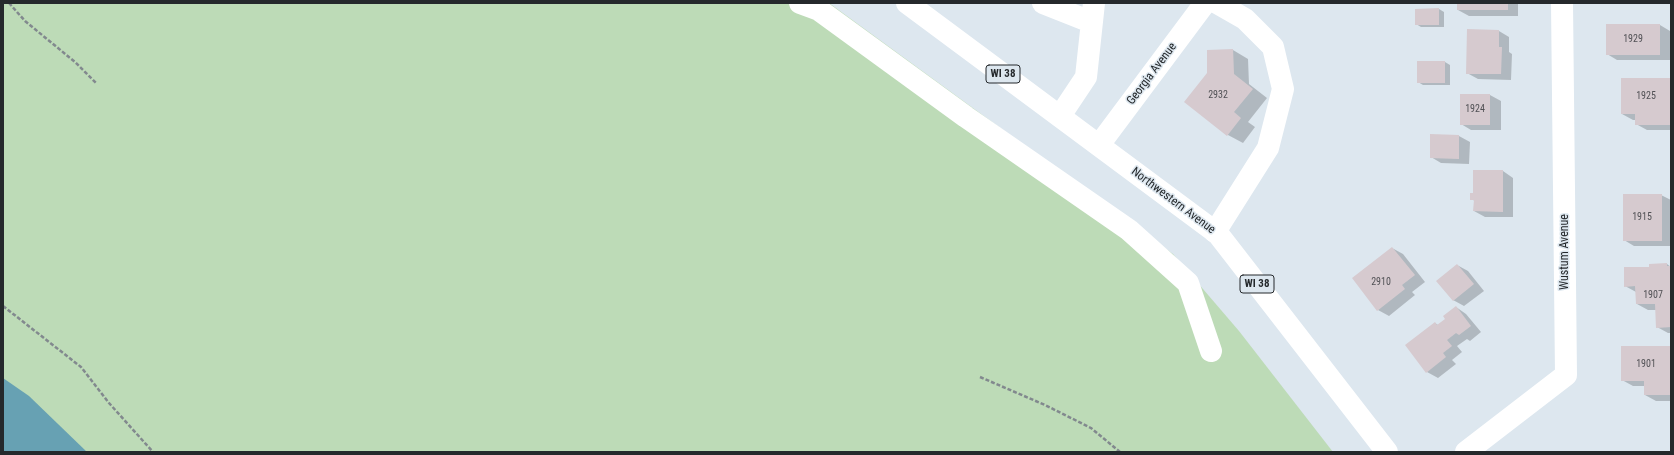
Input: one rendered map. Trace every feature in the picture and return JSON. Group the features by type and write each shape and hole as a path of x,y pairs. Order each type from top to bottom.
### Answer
{"main road":[{"path":"800,3 819,10 960,112 1129,230 1188,283 1211,351"},
{"name":"Northwestern Avenue","path":"907,3 1215,232 1387,452"},
{"path":"1043,3 1092,13 1086,77 1060,116"},
{"name":"Georgia Avenue","path":"1099,145 1206,3"},
{"path":"1215,232 1268,148 1283,89 1273,47 1245,19 1217,3"},
{"name":"Wustum Avenue","path":"1466,452 1566,375 1562,3"}],"path":[{"path":"9,3 25,21 75,62 96,83"},
{"path":"3,306 81,367 109,403 154,452"},
{"path":"980,377 1045,405 1091,428 1120,452"}],"green space":[{"path":"3,3 829,3 1173,254 1239,331 1333,452 3,452"}],"water":[{"path":"3,378 29,396 87,452 3,452"}],"building":[{"path":"1457,3 1508,3 1508,10 1457,10"},
{"path":"1439,8 1439,25 1415,25 1415,9"},
{"path":"1606,24 1660,24 1660,55 1606,55"},
{"path":"1467,29 1499,30 1499,47 1502,47 1501,74 1466,74"},
{"path":"1233,49 1234,74 1253,89 1234,112 1241,118 1227,136 1184,102 1207,73 1207,50"},
{"path":"1417,61 1445,61 1445,83 1417,83"},
{"path":"1621,78 1670,78 1670,125 1635,125 1635,114 1621,114"},
{"path":"1460,94 1490,94 1490,125 1460,125"},
{"path":"1430,134 1459,135 1459,159 1430,158"},
{"path":"1473,170 1503,170 1503,212 1473,211 1474,200 1470,200 1470,193 1473,193"},
{"path":"1623,194 1662,194 1662,241 1623,241"},
{"path":"1392,247 1415,275 1402,285 1405,289 1377,311 1352,278"},
{"path":"1667,263 1667,266 1671,266 1671,327 1656,328 1655,304 1636,304 1635,286 1624,287 1624,267 1649,267 1649,264"},
{"path":"1457,264 1474,284 1453,301 1436,281"},
{"path":"1456,306 1471,326 1459,335 1456,333 1447,340 1452,346 1443,353 1446,357 1426,373 1405,345 1435,322 1437,325 1445,319 1443,316"},
{"path":"1621,346 1671,346 1670,395 1644,395 1644,381 1621,381"}]}
